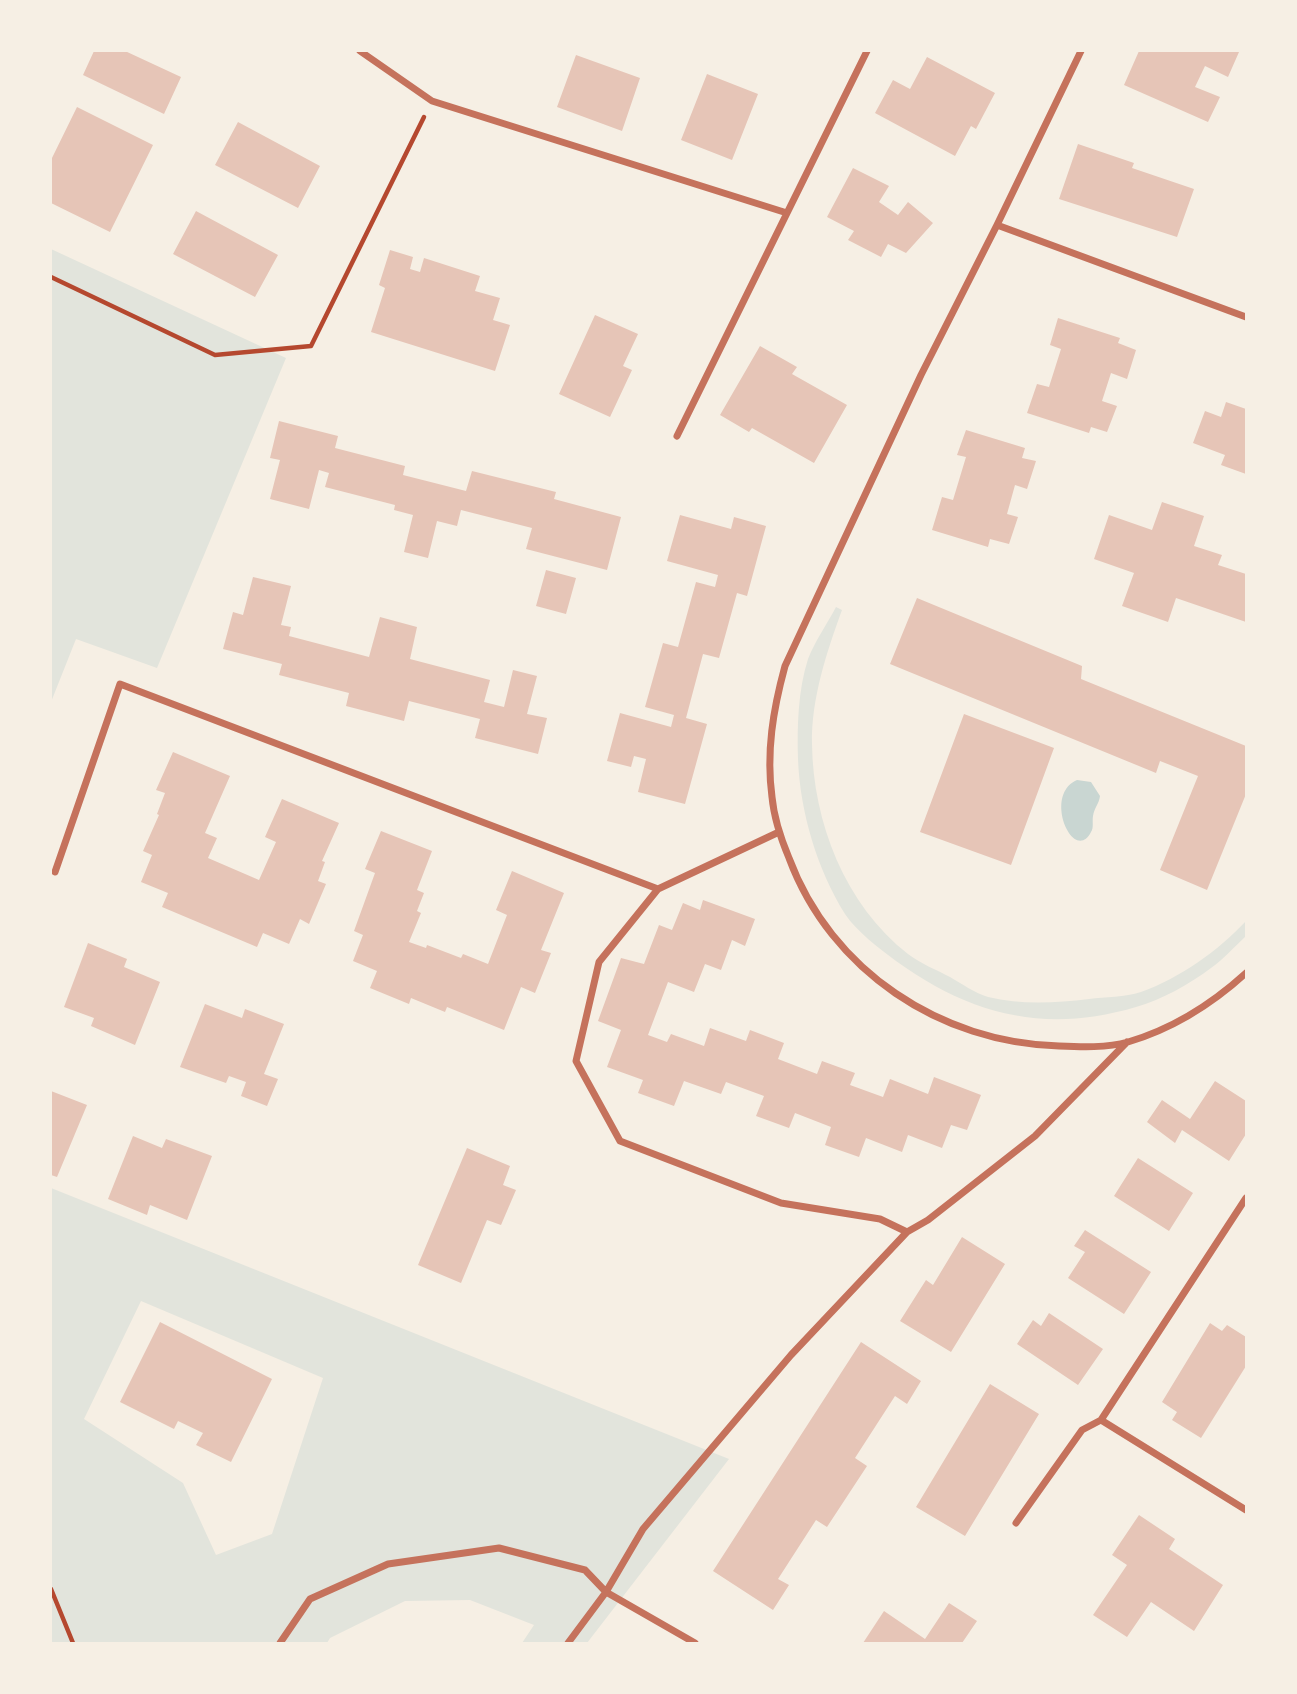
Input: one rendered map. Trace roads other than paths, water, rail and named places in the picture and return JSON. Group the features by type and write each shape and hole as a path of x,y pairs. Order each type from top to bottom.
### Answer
{"street":[{"path":"360,51 432,101 787,213"},
{"path":"677,436 867,51"},
{"path":"1081,51 921,375 785,666 773,710 769,758 772,798 779,832 795,875 817,915 844,950 908,1002 939,1020 990,1038 1028,1046 1083,1047 1127,1042 1199,1010 1246,973"},
{"path":"997,225 1246,317"},
{"path":"55,872 120,684 658,889"},
{"path":"779,832 658,889 599,962 576,1061 620,1141 781,1203 880,1219 907,1231"},
{"path":"568,1643 606,1592 643,1529 792,1355 907,1231 928,1220 1035,1136 1127,1042"},
{"path":"1016,1523 1082,1430 1101,1420 1246,1198"},
{"path":"1101,1420 1246,1510"},
{"path":"280,1643 310,1600 388,1564 499,1548 585,1570 606,1592 695,1643"}]}
